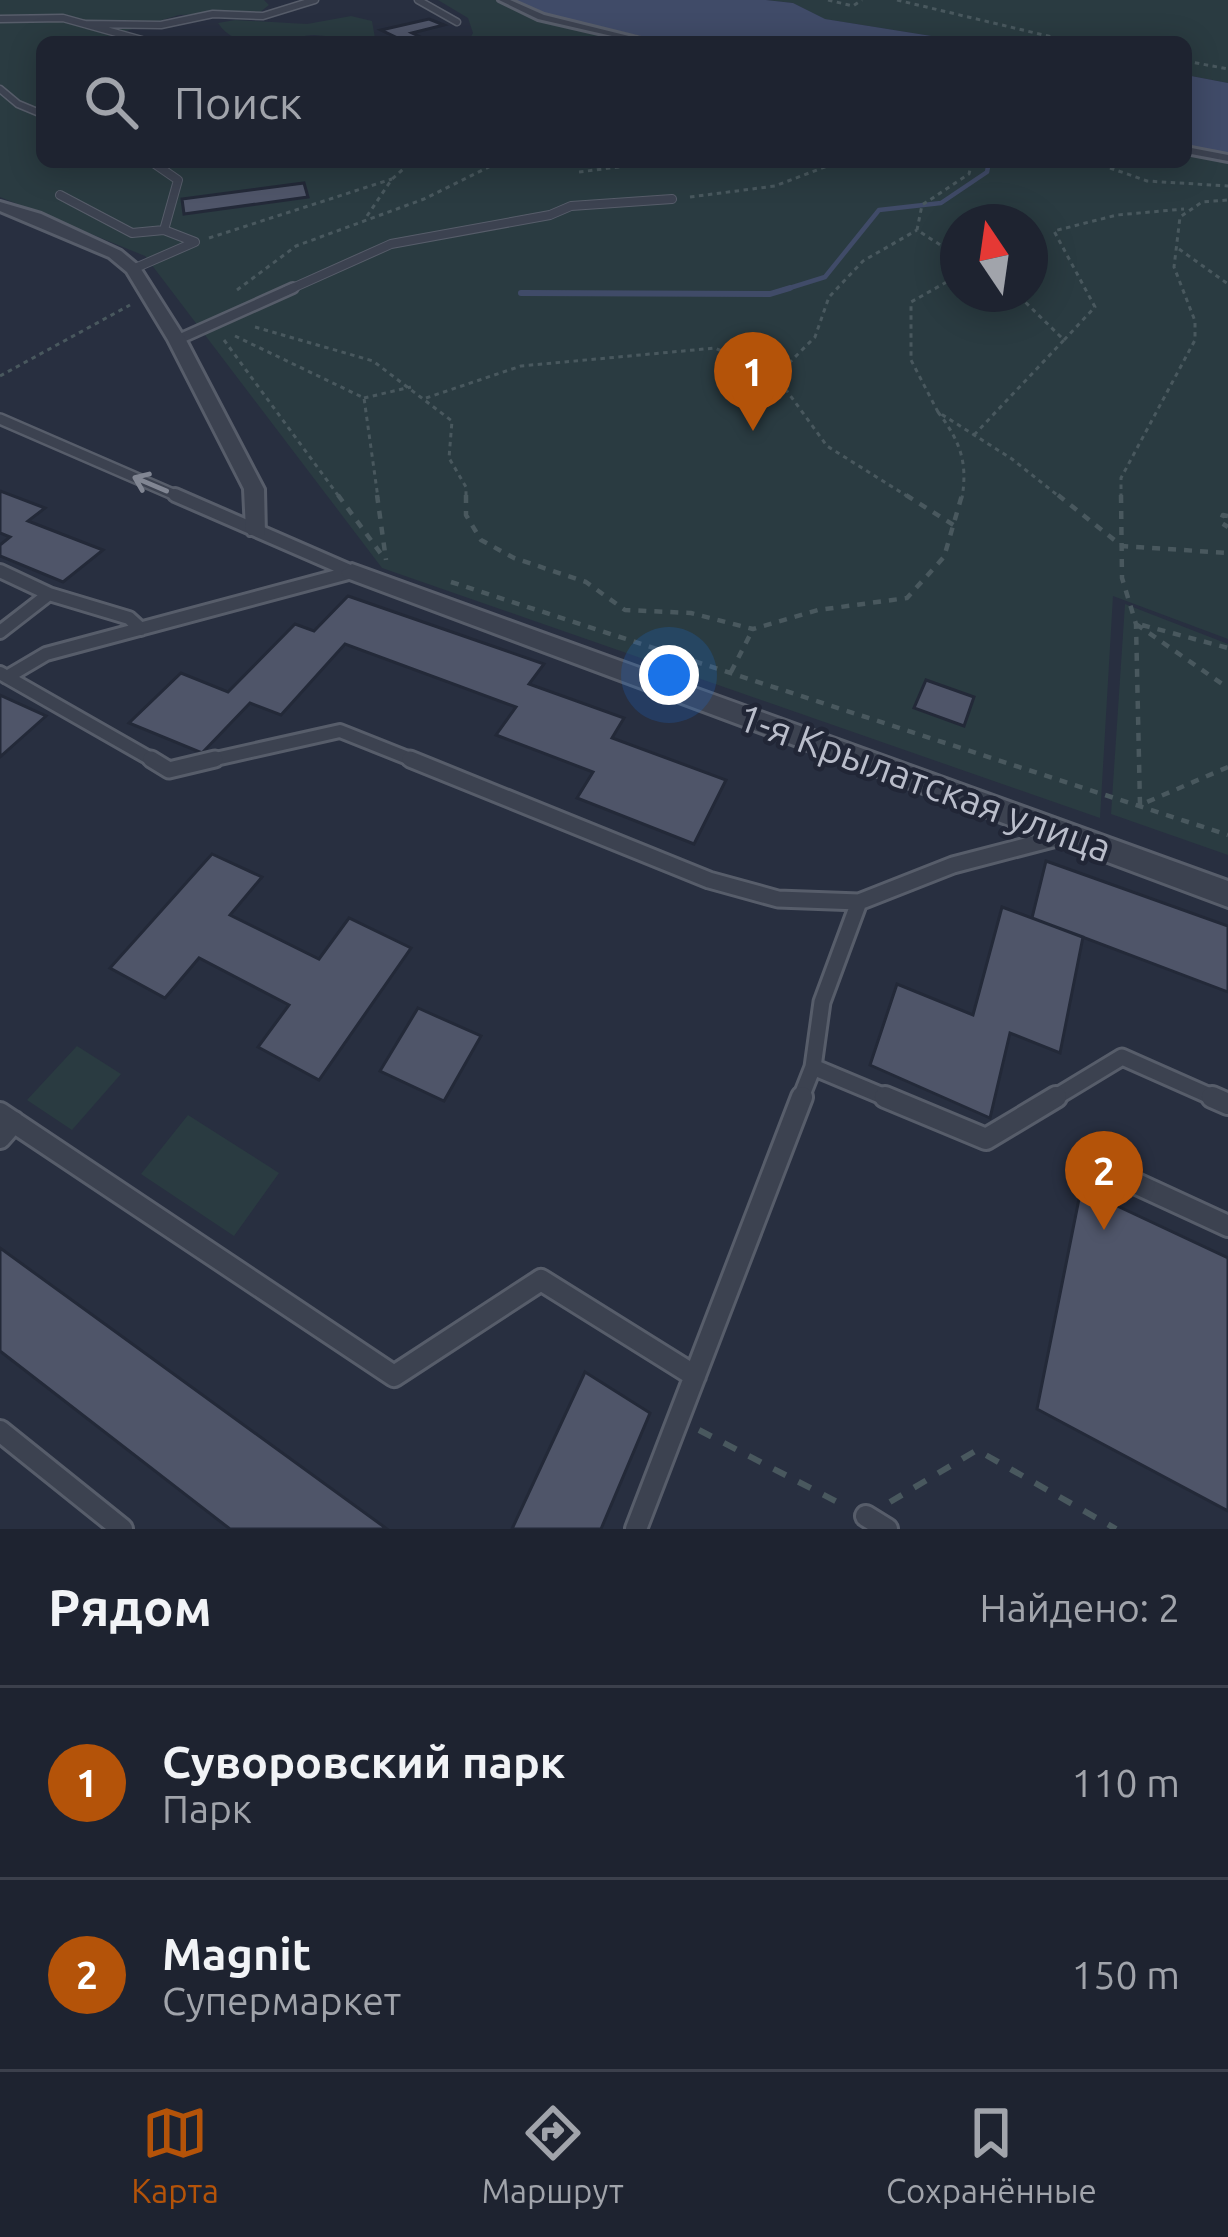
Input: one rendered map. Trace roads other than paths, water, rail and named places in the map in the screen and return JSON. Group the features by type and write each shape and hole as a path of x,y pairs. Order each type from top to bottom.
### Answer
{"street":[{"path":"503,0 541,16 625,36"},
{"path":"1192,151 1228,158"},
{"path":"0,206 76,235 133,268 177,340 254,489 257,530"},
{"name":"1-я Крылатская улица","path":"352,572 1228,894"}],"lane":[{"path":"85,24 160,25 213,14 263,16 315,0"},
{"path":"418,0 457,22"},
{"path":"0,19 48,17 128,36"},
{"path":"0,88 36,112"},
{"path":"160,168 178,181 164,230"},
{"path":"60,195 132,233 164,230 195,242 133,268"},
{"path":"177,340 391,244 550,215 571,206 672,199"},
{"path":"0,418 352,572"},
{"path":"0,572 49,594 129,618 141,629"},
{"path":"3,675 46,654 352,572"},
{"path":"0,632 49,594"},
{"path":"3,675 169,770 340,731 709,880 778,899 859,902 953,865 1069,835"},
{"path":"636,1529 813,1067 822,1002 859,902"},
{"path":"813,1067 986,1138 1122,1057 1228,1103"},
{"path":"5,1125 394,1376 541,1280 695,1376"},
{"path":"1088,1161 1228,1226"},
{"path":"0,1431 122,1529"},
{"path":"866,1516 887,1529"}],"water":[{"path":"511,0 766,0 793,3 825,19 931,36 641,36 550,16"},
{"path":"1192,76 1228,83 1228,154 1192,147"}],"waterway":[{"path":"780,291 825,277 879,210 941,203 988,168"},
{"path":"780,291 790,288"},
{"path":"521,293 780,291"}],"place":[{"name":"Суворовский парк","path":"753,431"},
{"name":"Magnit","path":"1104,1230"}]}
